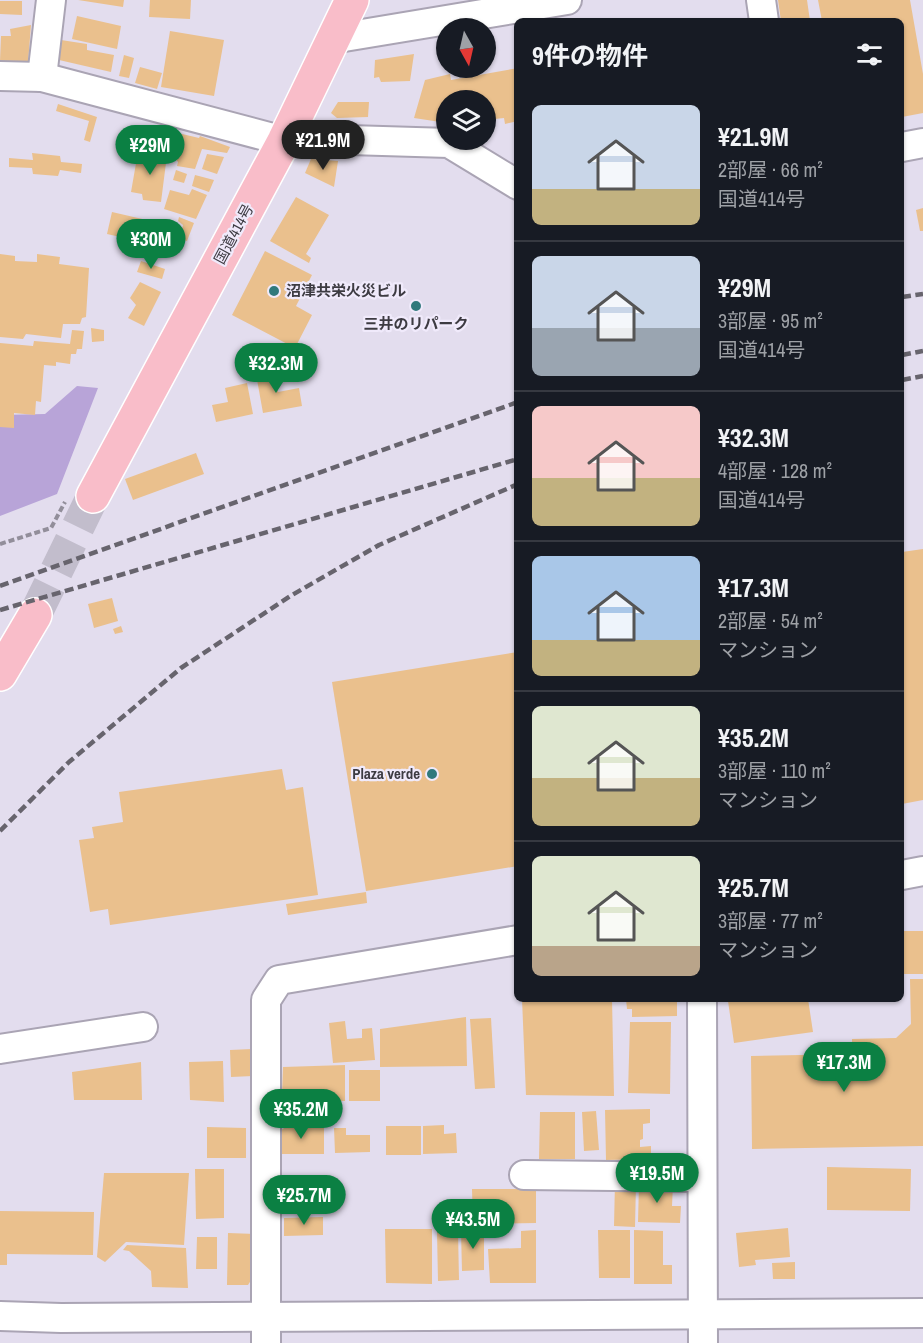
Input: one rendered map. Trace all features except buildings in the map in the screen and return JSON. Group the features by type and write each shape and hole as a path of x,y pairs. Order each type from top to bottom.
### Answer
{"highway":[{"name":"国道414号","path":"93,496 284,141 352,0"},
{"path":"0,674 35,615"}],"street":[{"path":"42,77 51,0"},
{"path":"332,39 567,0"},
{"path":"761,0 764,18"},
{"path":"0,76 42,77 284,141 316,139 449,143 514,183"},
{"path":"904,147 923,143"},
{"path":"904,875 923,871"},
{"path":"266,1329 266,1000 279,980 514,941"},
{"path":"702,1002 703,1343"},
{"path":"0,1049 143,1027"},
{"path":"524,1175 702,1177"},
{"path":"0,1316 60,1330 266,1329 703,1313 923,1313"}],"path":[{"path":"0,544 51,528"}],"shaded area":[{"path":"77,386 98,388 57,494 0,516 0,415 45,414"}],"tunnel":[{"path":"35,615 93,496"}],"railway":[{"path":"904,297 923,294"},
{"path":"904,355 923,351"},
{"path":"904,380 923,376"},
{"path":"0,586 514,403"},
{"path":"0,610 514,460"},
{"path":"0,831 69,762 181,668 292,595 379,545 514,486"}],"place":[{"name":"沼津共栄火災ビル","path":"274,291"},
{"name":"三井のリパーク","path":"416,306"},
{"name":"Plaza verde","path":"432,774"}]}
